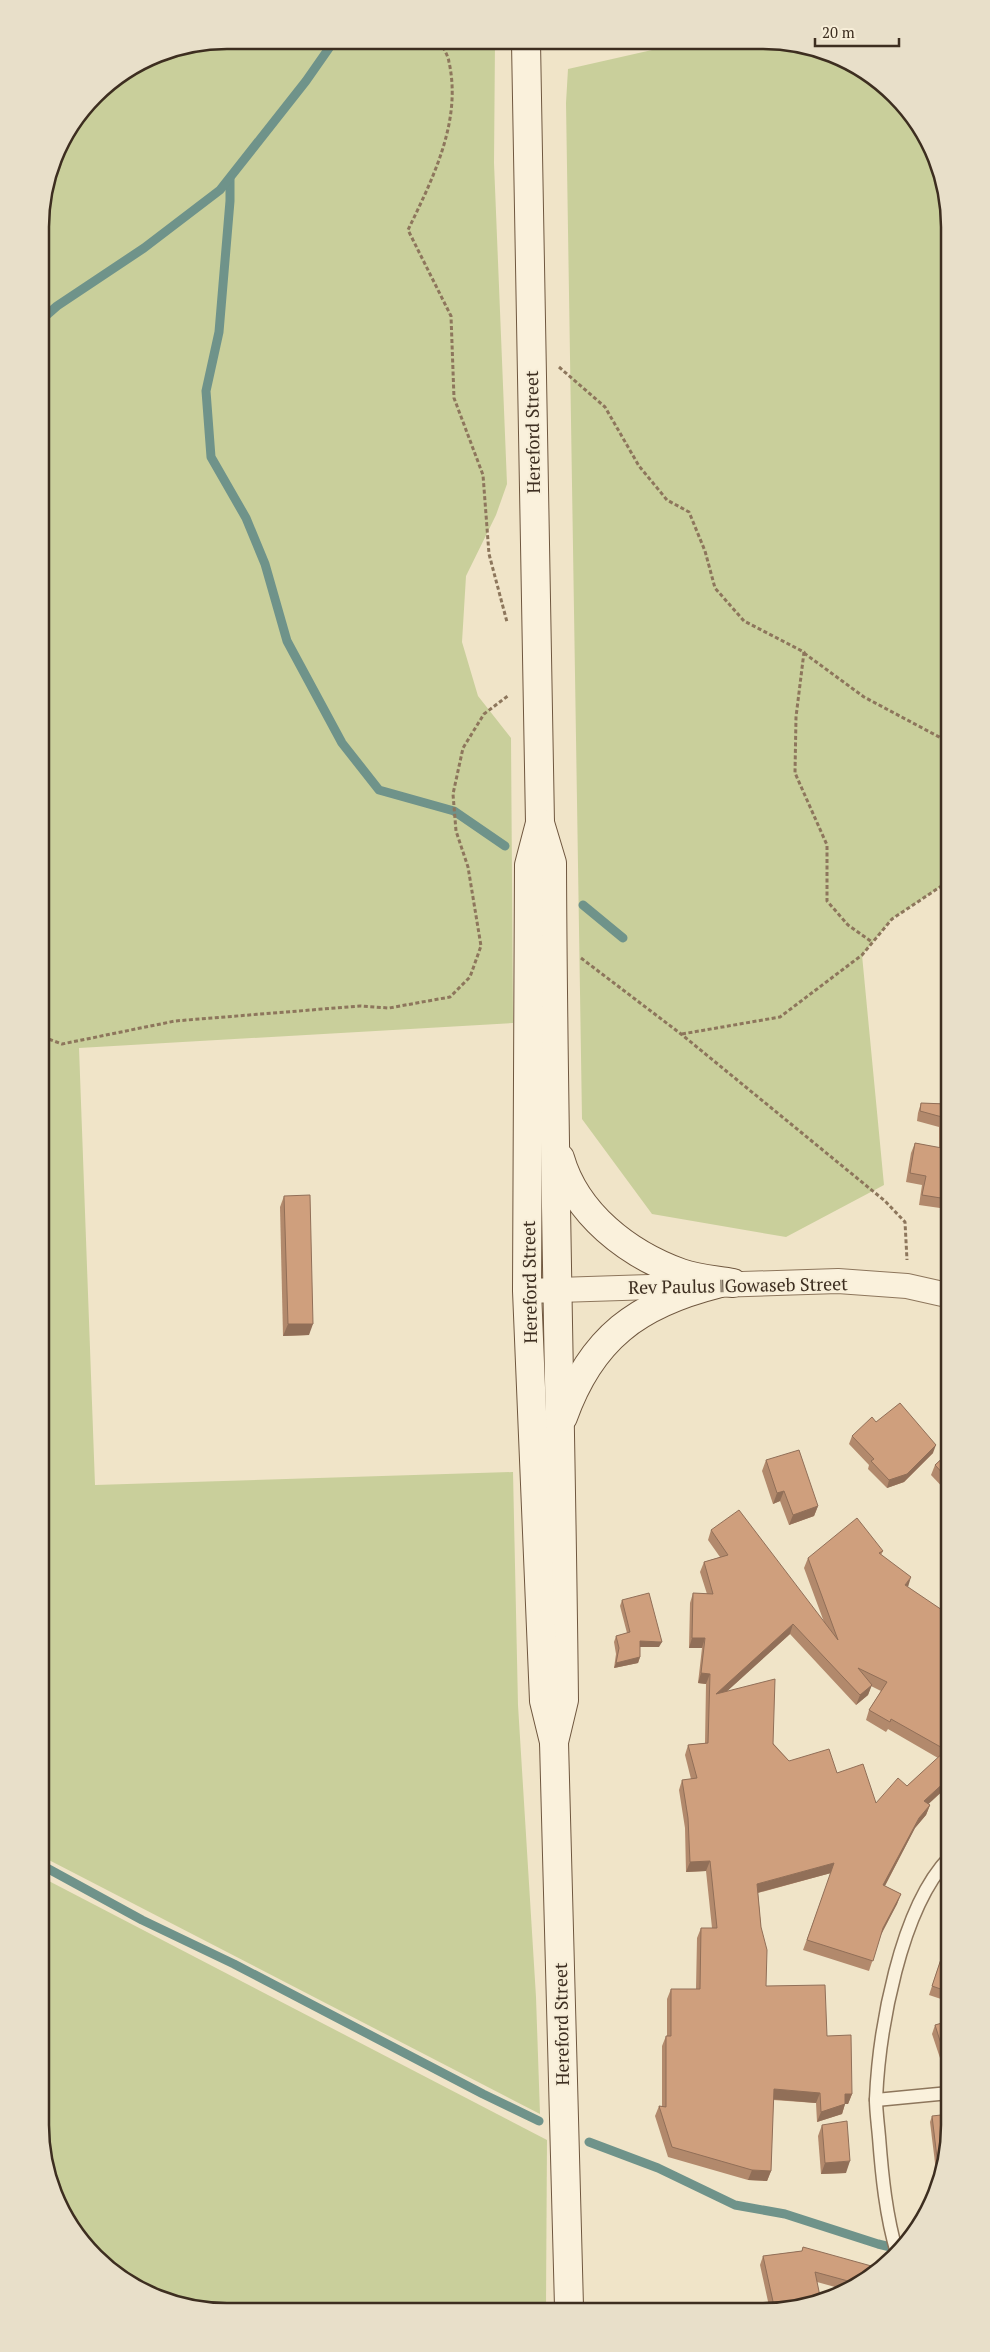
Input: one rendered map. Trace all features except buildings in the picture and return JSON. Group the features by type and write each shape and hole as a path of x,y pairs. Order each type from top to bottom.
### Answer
{"main road":[{"name":"Hereford Street","path":"526,49 540,823 552,863 554,1138 559,1289 559,1429 564,1700 554,1742"},
{"name":"Hereford Street","path":"540,823 529,865 527,1292 544,1701 554,1742 569,2303"},
{"path":"554,1138 562,1165 576,1193 592,1216 648,1260 683,1274 726,1284"},
{"path":"559,1429 571,1395 583,1372 602,1346 624,1324 648,1308 682,1293 726,1284"}],"street":[{"name":"Rev Paulus ǁGowaseb Street","path":"527,1292 559,1289 838,1281 907,1286 941,1294"}],"lane":[{"path":"895,2244 884,2186 876,2100 884,2031 903,1943 919,1902 941,1867"},
{"path":"876,2100 941,2094"}],"path":[{"path":"443,49 449,62 452,110 442,155 408,230 451,316 454,398 483,475 489,554 509,629"},
{"path":"530,342 605,407 645,473 667,500 690,512 715,588 744,621 804,652 864,697 941,738"},
{"path":"804,652 796,717 795,774 827,845 827,902 848,925 872,942"},
{"path":"49,1039 62,1044 176,1021 360,1006 389,1008 450,997 470,977 481,946 468,867 456,831 453,794 463,748 484,714 536,674"},
{"path":"681,1034 780,1016 862,955 892,919 941,886"},
{"path":"552,937 681,1034 885,1201 905,1222 907,1286"}],"green space":[{"path":"495,49 494,163 507,484 496,515 466,576 462,642 478,696 511,738 513,1023 79,1048 95,1485 513,1472 518,1705 536,1997 540,2114 49,1860 50,204 58,170 67,148 79,128 101,101 128,79 148,67 170,58 204,50"},
{"path":"656,49 774,49 798,52 820,58 842,67 862,79 897,110 923,148 938,192 941,216 941,886 892,919 862,955 884,1185 786,1237 652,1214 582,1119 566,103 568,69"},
{"path":"49,1881 547,2140 546,2303 216,2303 192,2300 148,2285 110,2259 79,2224 62,2193 52,2160 49,2136"}],"waterway":[{"path":"49,313 144,248 220,190 306,81 328,49"},
{"path":"230,179 230,201 219,332 206,391 211,457 246,518 265,564 287,641 342,743 379,790 454,811 505,846"},
{"path":"583,905 623,938"},
{"path":"49,1869 142,1920 234,1964 483,2094 539,2121"},
{"path":"589,2142 658,2168 735,2205 785,2214 892,2247"}]}
